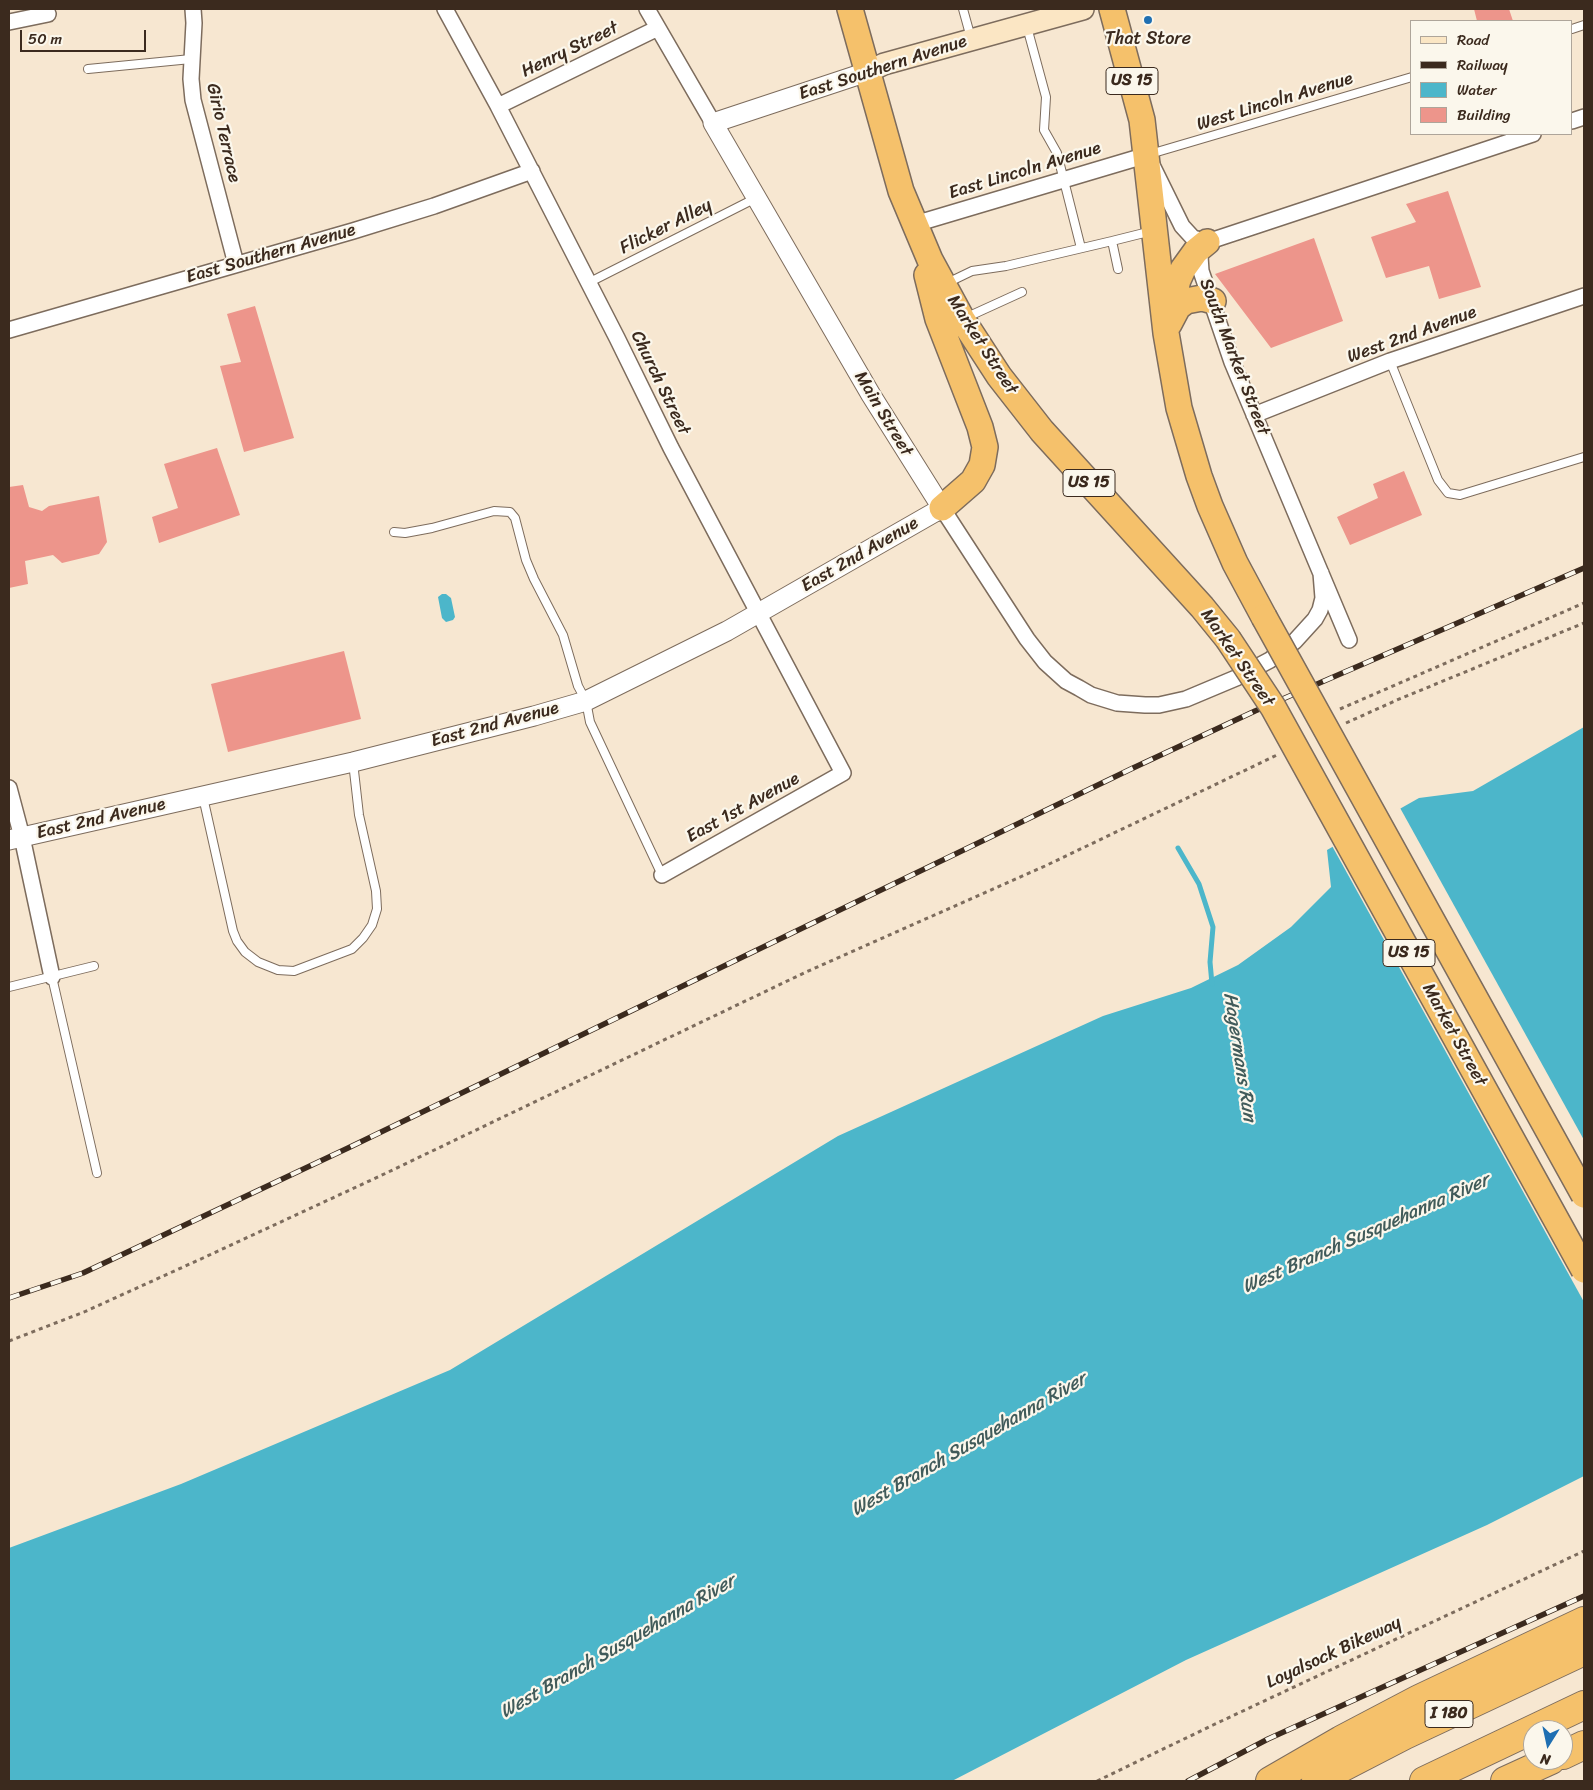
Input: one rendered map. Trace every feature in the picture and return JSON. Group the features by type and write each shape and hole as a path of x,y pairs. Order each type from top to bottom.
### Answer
{"highway":[{"name":"US 15","path":"850,9 867,72"},
{"name":"US 15","path":"1112,9 1134,85 1142,120 1146,155"},
{"name":"Market Street","path":"867,72 901,191 943,285 962,319 999,376 1042,431 1202,607 1228,639 1273,706 1584,1270"},
{"name":"Market Street","path":"1146,155 1166,333 1179,408 1199,476 1235,564 1584,1196"},
{"path":"915,224 938,319 980,427 985,447 982,465 973,481 942,508"},
{"path":"1166,333 1178,280 1190,259 1207,242"},
{"path":"1166,333 1172,316 1178,307 1186,301 1202,298 1213,301"},
{"path":"1270,1781 1419,1698 1584,1621"},
{"name":"I 180","path":"1316,1781 1405,1735 1584,1651"},
{"path":"1424,1781 1584,1705"},
{"path":"1504,1781 1529,1770"}],"main road":[{"name":"East Southern Avenue","path":"867,72 884,64 1083,9"}],"street":[{"name":"Girio Terrace","path":"193,9 193,100 236,264"},
{"name":"Church Street","path":"445,9 532,171 671,448 843,773"},
{"name":"Main Street","path":"648,9 871,395 1035,651 1066,681 1091,695 1117,703 1159,705 1203,693"},
{"path":"9,22 48,14"},
{"name":"Henry Street","path":"498,106 658,28"},
{"name":"East Southern Avenue","path":"713,122 867,72"},
{"path":"1146,155 1182,226 1193,238 1207,242 1530,135"},
{"name":"East Lincoln Avenue","path":"915,224 1146,155"},
{"name":"East Southern Avenue","path":"9,330 434,206 532,171"},
{"name":"South Market Street","path":"1207,242 1202,249 1200,263 1232,362 1350,640"},
{"name":"West 2nd Avenue","path":"1254,415 1390,361 1584,296"},
{"name":"East 2nd Avenue","path":"15,838 352,762 586,701 727,631 942,508"},
{"name":"South Market Street","path":"1203,693 1256,668 1284,651 1295,641 1315,620 1320,610 1323,588 1321,573"},
{"name":"East 1st Avenue","path":"662,875 843,773"},
{"path":"9,788 15,838 52,976"}],"lane":[{"path":"963,9 971,40"},
{"path":"1026,25 1046,97 1044,130 1057,153 1082,248"},
{"path":"88,69 192,59"},
{"name":"West Lincoln Avenue","path":"1146,155 1410,78"},
{"name":"Flicker Alley","path":"588,283 756,198"},
{"path":"943,285 972,272 1006,266 1154,230"},
{"path":"1112,241 1118,269"},
{"path":"962,319 1022,292"},
{"path":"1390,361 1434,472 1448,493 1460,495 1584,457"},
{"path":"394,532 432,528 494,511 510,512 515,518 526,560 563,635 578,686 586,701 590,722 662,875"},
{"path":"202,795 233,931 237,941 251,958 258,962 278,970 294,971 352,949 372,925 377,909 376,891 359,815 352,762"},
{"path":"9,987 94,966"},
{"path":"52,976 97,1173"}],"path":[{"path":"1340,708 1584,603"},
{"path":"1345,724 1397,700 1584,623"},
{"path":"9,1341 84,1312 203,1258 380,1176 806,972 1044,866 1285,752"},
{"name":"Loyalsock Bikeway","path":"1097,1781 1222,1720 1584,1551"}],"water":[{"path":"446,594 451,598 455,617 453,620 446,622 442,618 438,597"},
{"name":"West Branch Susquehanna River","path":"1584,727 1584,1476 1487,1525 1186,1660 952,1781 9,1781 9,1548 181,1484 450,1370 838,1136 1103,1016 1191,988 1238,965 1291,927 1331,887 1327,850 1419,798 1473,791"}],"pier":[{"path":"1399,806 1584,1140 1584,1302 1331,844"}],"building":[{"path":"1474,9 1509,9 1513,20 1477,20"},
{"path":"1448,191 1481,287 1439,299 1429,266 1386,278 1371,237 1416,222 1406,204"},
{"path":"1314,238 1343,321 1271,348 1215,274"},
{"path":"255,306 294,438 244,452 220,366 241,362 227,314"},
{"path":"217,448 240,515 159,543 152,517 178,508 164,464"},
{"path":"1404,471 1422,515 1350,545 1337,517 1378,498 1373,484"},
{"path":"23,485 29,507 42,511 49,506 99,496 107,542 99,554 62,563 53,555 25,561 28,584 9,588 9,487"},
{"path":"344,651 361,719 228,752 211,684"}],"waterway":[{"name":"Hagermans Run","path":"1178,848 1199,884 1213,927 1210,962 1212,984"}],"railway":[{"path":"9,1298 83,1273 348,1148 1133,768 1255,711 1584,568"},
{"path":"1188,1781 1268,1739 1584,1596"}],"place":[{"name":"That Store","path":"1148,20"}]}
